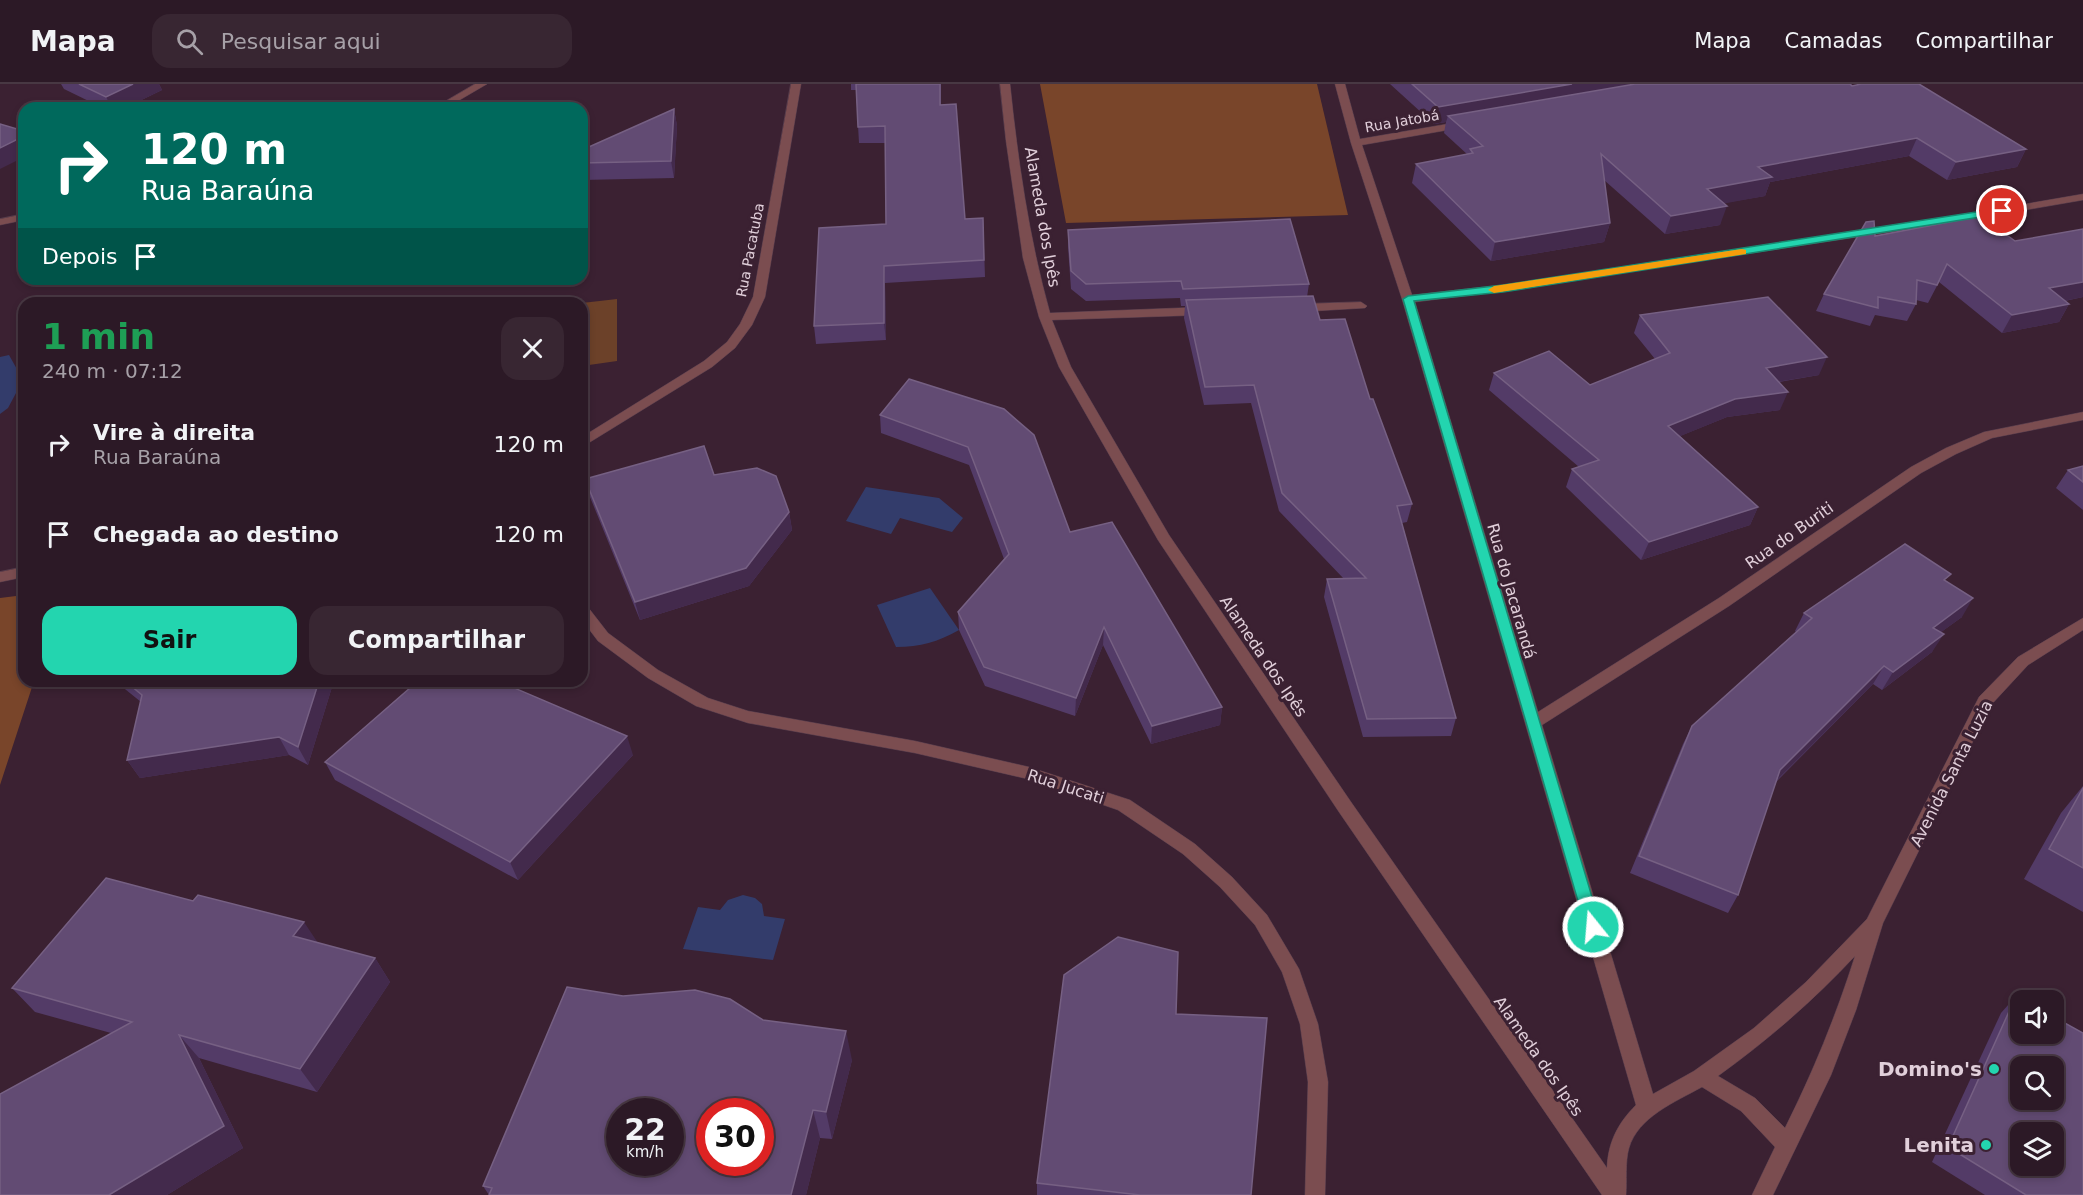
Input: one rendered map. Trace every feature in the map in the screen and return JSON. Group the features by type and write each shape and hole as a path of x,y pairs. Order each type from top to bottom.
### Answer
{"street":[{"path":"450,102 482,84"},
{"name":"Rua Pacatuba","path":"588,439 708,364 731,345 746,325 759,297 796,84"},
{"name":"Alameda dos Ipês","path":"1005,84 1011,141 1029,258 1045,317 1065,367 1163,537 1338,797 1615,1195"},
{"name":"Rua do Jacarandá","path":"1340,84 1356,143 1408,299 1647,1108"},
{"name":"Rua Jatobá","path":"1356,143 1471,123"},
{"path":"1408,299 1503,288 1962,218 2083,197"},
{"path":"0,222 18,219"},
{"path":"1279,309 1361,306"},
{"path":"1045,317 1220,311"},
{"name":"Rua do Buriti","path":"1532,724 1724,602 1916,470 1951,451 1989,435 2083,416"},
{"path":"0,577 18,573"},
{"name":"Rua Jucati","path":"588,618 603,637 653,674 702,702 748,717 915,747 1029,773 1124,806 1189,849 1226,882 1261,920 1290,969 1309,1024 1318,1082 1315,1195"},
{"name":"Avenida Santa Luzia","path":"1762,1195 1821,1075 1843,1021 1874,923 1985,701 2023,661 2083,623"},
{"name":"Avenida Santa Luzia","path":"1615,1195 1617,1149 1628,1127 1647,1108 1701,1077 1761,1034 1813,988 1874,923"},
{"path":"1701,1077 1732,1091 1758,1110 1786,1144"}],"shaded area":[{"path":"1040,84 1317,84 1348,215 1066,223"},
{"path":"617,299 617,361 588,365 588,302"},
{"path":"18,596 18,687 32,687 0,785 0,598"}],"water":[{"path":"9,355 18,371 18,389 8,408 0,414 0,357"},
{"path":"866,487 939,498 963,518 952,532 900,518 891,534 846,521"},
{"path":"930,588 959,630 929,643 896,647 877,605"},
{"path":"743,895 755,898 762,904 764,916 785,919 773,960 683,949 698,907 720,910 728,900"}],"building":[{"path":"79,84 133,84 106,97"},
{"path":"856,84 940,84 940,105 956,104 965,219 983,218 984,260 884,266 884,323 814,326 819,228 886,224 885,126 858,127"},
{"path":"1412,84 1572,84 1438,107"},
{"path":"1635,84 1850,84 1852,86 1919,84 2026,149 1956,162 1917,138 1758,167 1772,177 1707,189 1727,206 1671,216 1601,154 1610,223 1495,242 1416,164 1473,153 1470,149 1483,146 1448,116"},
{"path":"674,109 671,161 588,163 588,147"},
{"path":"0,124 18,129 18,139 0,148"},
{"path":"1981,216 2015,241 2083,229 2083,282 2049,288 2069,304 2012,315 1947,264 1937,285 1917,280 1916,304 1878,297 1878,308 1824,294 1866,222 1874,221 1875,236"},
{"path":"1290,219 1309,284 1183,289 1181,281 1086,284 1071,271 1068,230"},
{"path":"1313,296 1320,320 1345,319 1370,399 1373,399 1412,504 1397,506 1456,718 1367,719 1327,579 1366,578 1282,493 1254,385 1205,387 1186,300"},
{"path":"1768,297 1827,357 1766,368 1788,392 1735,399 1668,426 1758,507 1649,542 1572,469 1599,460 1494,373 1549,351 1590,385 1670,353 1640,315"},
{"path":"909,379 1004,409 1034,435 1070,532 1112,522 1222,707 1152,726 1104,627 1076,698 984,667 958,612 1009,554 968,447 880,415"},
{"path":"704,446 714,475 757,468 776,476 789,512 746,568 635,602 588,486 588,478"},
{"path":"2083,466 2083,482 2068,470"},
{"path":"1905,544 1951,574 1944,580 1973,598 1933,628 1944,634 1893,672 1884,666 1780,770 1738,895 1639,856 1692,726 1812,618 1804,613"},
{"path":"132,687 317,687 298,747 279,737 127,760 142,695"},
{"path":"411,687 512,687 627,736 510,862 325,762"},
{"path":"2083,788 2083,868 2049,849"},
{"path":"106,878 193,901 198,895 304,922 293,936 375,958 300,1069 179,1035 224,1126 109,1195 0,1195 0,1094 132,1022 12,988"},
{"path":"1118,937 1178,952 1176,1014 1267,1018 1251,1195 1140,1195 1037,1183 1064,975"},
{"path":"567,987 623,996 695,990 730,999 763,1020 846,1031 826,1112 813,1110 791,1195 489,1195 492,1188 483,1186"},
{"path":"2010,1009 2010,1044 2064,1044 2064,1023 2083,1033 2083,1195 2026,1195 1948,1147"}],"slow traffic":[{"path":"1494,290 1742,252"}],"place":[{"name":"Domino's","path":"1994,1069"},
{"name":"Lenita","path":"1986,1145"}],"route":[{"path":"1593,927 1408,299 1503,288 2002,211"}]}
